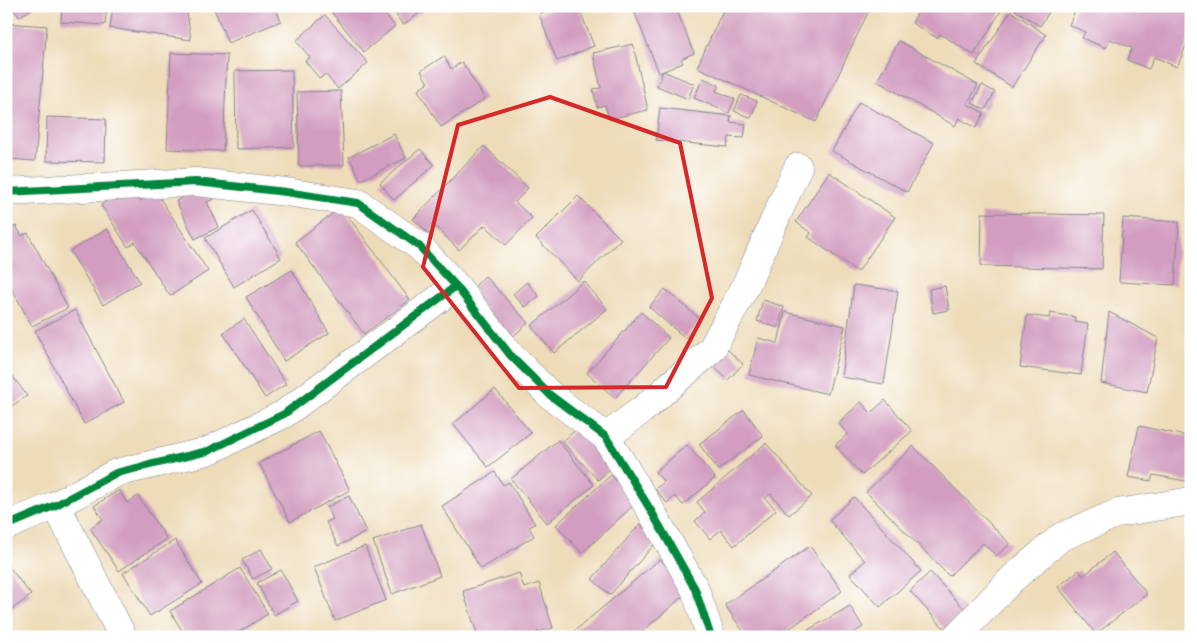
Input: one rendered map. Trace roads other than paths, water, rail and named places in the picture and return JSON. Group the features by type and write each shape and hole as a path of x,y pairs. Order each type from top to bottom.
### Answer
{"street":[{"path":"606,437 642,410 712,349 746,285 798,167"},
{"path":"6,192 196,182 286,192 358,203 419,246 456,286 511,356 550,396 606,437 650,509 695,589 711,637"},
{"path":"6,526 56,505 116,473 208,451 284,414 456,286"},
{"path":"956,637 1012,579 1061,537 1118,513 1191,501"},
{"path":"56,505 123,637"}]}
